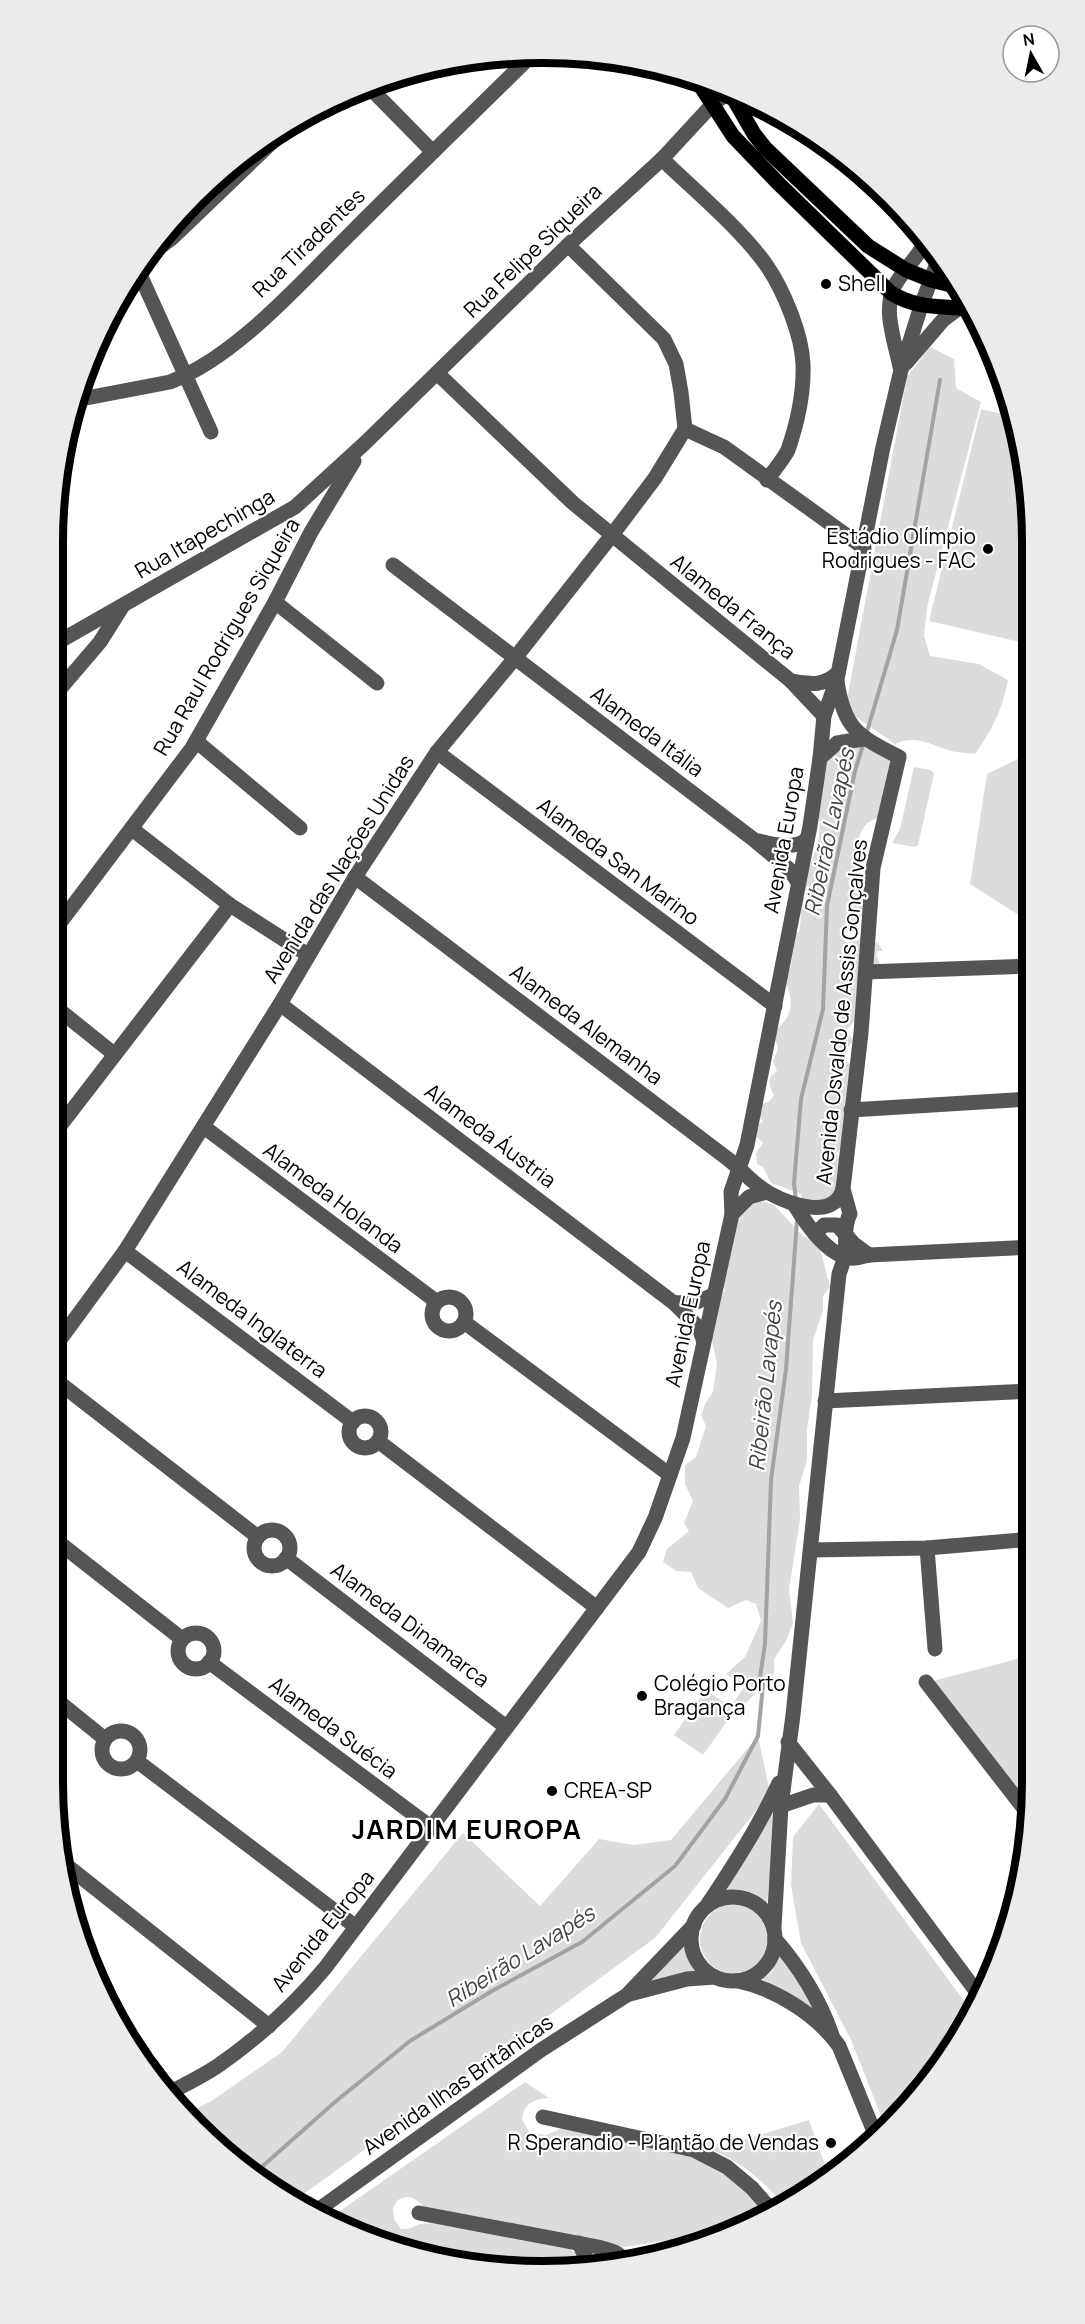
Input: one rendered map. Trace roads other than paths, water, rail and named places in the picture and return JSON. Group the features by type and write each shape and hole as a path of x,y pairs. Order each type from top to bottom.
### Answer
{"main road":[{"path":"702,90 733,136 891,293 906,302 921,306 961,308"},
{"path":"738,104 754,134 765,148 861,240 906,270 946,284"}],"street":[{"name":"Rua Tiradentes","path":"85,398 151,386 184,376 217,356 286,297 523,64"},
{"path":"375,93 433,152"},
{"name":"Rua Felipe Siqueira","path":"365,443 568,245 662,159 721,97"},
{"path":"662,159 737,232 767,266 784,297 798,336 803,364 800,405 787,452 767,480"},
{"path":"174,237 252,161"},
{"path":"568,245 664,339 676,364 684,429 724,447 864,548"},
{"path":"891,293 922,250"},
{"name":"Avenida Europa","path":"175,2089 218,2066 269,2026 301,1997 432,1828 639,1552 655,1518 683,1438 732,1214 731,1192 747,1145 807,839 824,716 837,676 883,447 901,370 935,268"},
{"path":"142,279 211,432"},
{"name":"Avenida Europa","path":"891,293 889,307 901,370"},
{"name":"Avenida Europa","path":"901,370 943,320 962,309"},
{"name":"Alameda França","path":"437,373 545,478 791,681 824,716"},
{"name":"Avenida das Nações Unidas","path":"63,1333 125,1251 280,1004 355,877 437,752 612,535 655,478 674,450 684,429"},
{"name":"Rua Itapechinga","path":"63,639 295,507 365,443"},
{"name":"Rua Raul Rodrigues Siqueira","path":"63,918 196,741 275,602 311,532 365,443"},
{"path":"295,507 302,513 311,532"},
{"name":"Alameda Itália","path":"393,565 753,839 790,870 798,882"},
{"path":"275,602 377,683"},
{"path":"63,684 100,642 124,604"},
{"path":"791,681 821,683 837,676 841,705 851,725 864,739"},
{"path":"820,758 835,744 864,739"},
{"name":"Avenida Osvaldo de Assis Gonçalves","path":"774,1933 781,1806 811,1550 840,1254 847,1236 845,1221 850,1214 843,1189 866,972 873,868 899,757 864,739"},
{"path":"196,741 300,828"},
{"name":"Alameda San Marino","path":"437,752 775,1006"},
{"path":"132,829 230,905 308,956"},
{"name":"Alameda Itália","path":"753,839 789,845 799,844 807,839"},
{"name":"Alameda Alemanha","path":"355,877 739,1168 767,1192 799,1208 830,1206 838,1201 843,1189"},
{"path":"63,1121 230,905"},
{"path":"866,972 1022,966"},
{"name":"Alameda Áustria","path":"280,1004 674,1303 699,1328 703,1339"},
{"path":"63,1014 114,1054"},
{"path":"851,1110 1022,1097"},
{"name":"Alameda Holanda","path":"204,1127 437,1302 452,1298 461,1302 466,1311 464,1322 670,1475"},
{"path":"732,1214 749,1197 767,1192 751,1160 747,1145"},
{"path":"799,1208 814,1234 840,1254 852,1259 869,1255 1022,1247"},
{"path":"814,1234 828,1224 840,1227 869,1255"},
{"name":"Alameda Inglaterra","path":"125,1251 353,1422 362,1417 372,1419 379,1426 378,1441 597,1608"},
{"path":"674,1303 697,1302 713,1295"},
{"path":"437,1302 432,1318 439,1328 456,1330 464,1322"},
{"path":"63,1386 258,1537"},
{"path":"825,1401 1022,1391"},
{"path":"353,1422 349,1436 355,1445 369,1447 378,1441"},
{"path":"268,1531 280,1532 288,1541 286,1558 278,1565 266,1565 261,1562 254,1548 258,1537 268,1531"},
{"path":"811,1550 927,1548 1022,1540"},
{"path":"63,1547 182,1639"},
{"path":"927,1548 935,1649"},
{"name":"Alameda Dinamarca","path":"286,1558 506,1727"},
{"path":"193,1633 199,1633 210,1640 214,1651 209,1662 200,1668 184,1664 178,1650 182,1639 193,1633"},
{"name":"Alameda Suécia","path":"209,1662 432,1828"},
{"path":"926,1682 1021,1805"},
{"path":"63,1706 105,1739"},
{"path":"121,1730 133,1734 140,1743 141,1749 137,1761 126,1768 119,1769 108,1763 102,1751 105,1739 110,1734 121,1730"},
{"path":"788,1742 975,1990"},
{"path":"137,1761 356,1928"},
{"name":"Avenida Osvaldo de Assis Gonçalves","path":"707,1906 768,1807 785,1769"},
{"path":"781,1806 813,1795 830,1795"},
{"path":"71,1869 269,2026"},
{"path":"833,2037 808,2015 772,1992 754,1984 715,1977 705,1970 692,1949 691,1937 699,1914 707,1906 726,1898 746,1899 763,1910 774,1933 805,1977 823,2008 833,2037 839,2046 873,2129"},
{"name":"Avenida Ilhas Britânicas","path":"322,2207 542,2050 627,1995 694,1925"},
{"path":"735,1980 751,1977 764,1967 772,1954 774,1933"},
{"name":"Avenida Ilhas Britânicas","path":"627,1995 687,1979 715,1977"},
{"path":"543,2117 694,2150 727,2167 752,2188 767,2205"},
{"path":"418,2213 579,2243 615,2251 620,2255"},
{"path":"579,2243 586,2259"}],"waterway":[{"name":"Ribeirão Lavapés","path":"866,735 897,630 940,380"},
{"name":"Ribeirão Lavapés","path":"796,1201 794,1183 801,1099 823,1009 827,906 855,771 864,742"},
{"name":"Ribeirão Lavapés","path":"260,2168 335,2102 410,2041 492,1991 582,1942 675,1866 725,1799 758,1736 763,1685 760,1677 765,1644 771,1480 786,1369 797,1221"}],"place":[{"name":"Shell","path":"826,284"},
{"name":"Estádio Olímpio Rodrigues - FAC","path":"988,549"},
{"name":"Colégio Porto Bragança","path":"642,1696"},
{"name":"CREA-SP","path":"552,1791"},
{"name":"R Sperandio - Plantão de Vendas","path":"831,2143"}],"district":[{"name":"JARDIM EUROPA","path":"467,1830"}]}
